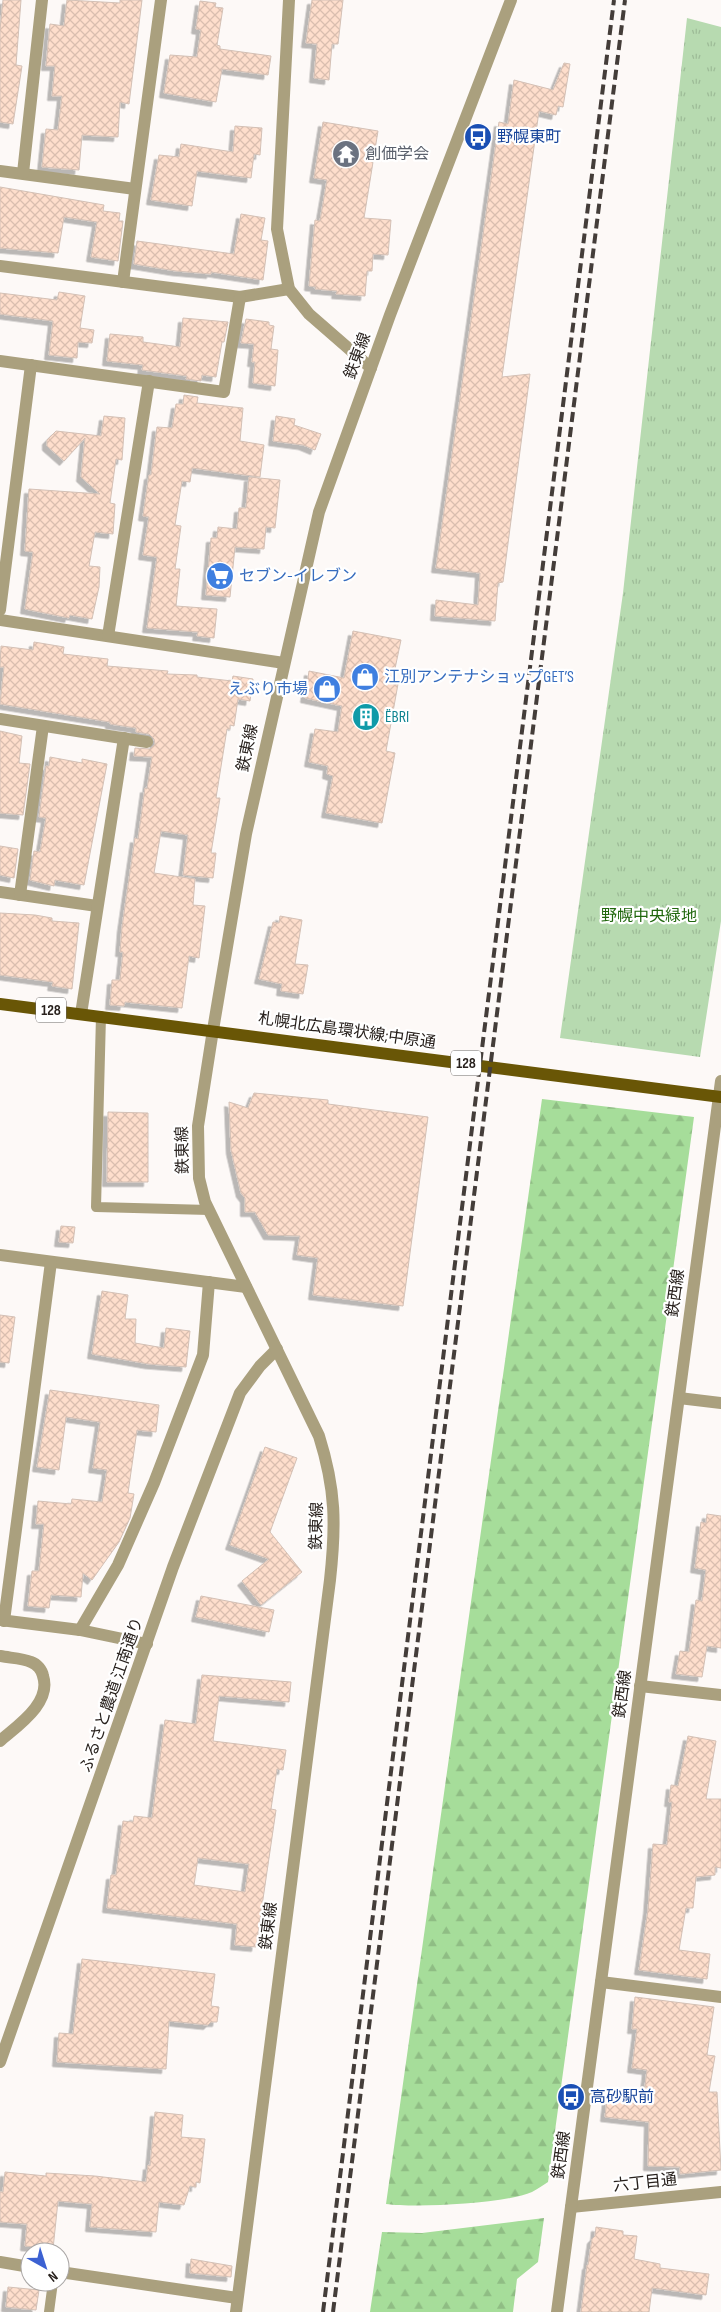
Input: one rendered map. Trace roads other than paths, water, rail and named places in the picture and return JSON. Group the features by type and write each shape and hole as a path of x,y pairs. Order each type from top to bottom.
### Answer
{"main road":[{"name":"札幌北広島環状線;中原通","path":"0,1004 720,1097"}],"street":[{"path":"23,173 42,0"},
{"path":"123,282 161,0"},
{"path":"289,0 277,228 289,289 309,314 371,368"},
{"name":"鉄東線","path":"236,2312 335,1534 334,1502 327,1462 319,1436 209,1210 199,1178 198,1126 212,1030 246,834 319,512 371,368 511,0"},
{"path":"0,171 135,190"},
{"path":"0,266 240,296 289,289"},
{"path":"0,361 224,392 240,296"},
{"path":"0,610 32,365"},
{"path":"108,636 148,381"},
{"path":"0,620 284,663"},
{"path":"0,719 147,742"},
{"path":"20,895 43,726"},
{"path":"81,1014 124,738"},
{"path":"0,892 97,906"},
{"name":"鉄西線","path":"557,2312 721,1081"},
{"path":"0,1255 246,1287"},
{"path":"51,1262 2,1621 80,1630 147,1644"},
{"path":"80,1630 118,1566 154,1482 203,1355 209,1282"},
{"name":"ふるさと農道 江南通り","path":"0,2062 173,1567 240,1393 260,1366 277,1349"},
{"path":"679,1398 721,1403"},
{"path":"0,1656 32,1662 42,1670 45,1682 42,1696 29,1715 0,1741"},
{"path":"640,1686 721,1696"},
{"path":"601,1982 721,1997"},
{"name":"六丁目通","path":"571,2207 721,2192"},
{"path":"0,2262 20,2265"},
{"path":"70,2273 237,2298"}],"lane":[{"path":"101,1016 96,1207 209,1210"},
{"path":"49,2312 52,2292"}],"railway":[{"path":"323,2312 614,0"},
{"path":"333,2312 625,0"}],"place":[{"name":"野幌東町","path":"478,137"},
{"name":"創価学会","path":"346,154"},
{"name":"セブン-イレブン","path":"220,576"},
{"name":"江別アンテナショップGET’S","path":"365,677"},
{"name":"えぶり市場","path":"327,689"},
{"name":"ËBRI","path":"366,717"},
{"name":"高砂駅前","path":"571,2097"}],"park label":[{"name":"野幌中央緑地","path":"649,916"}]}
